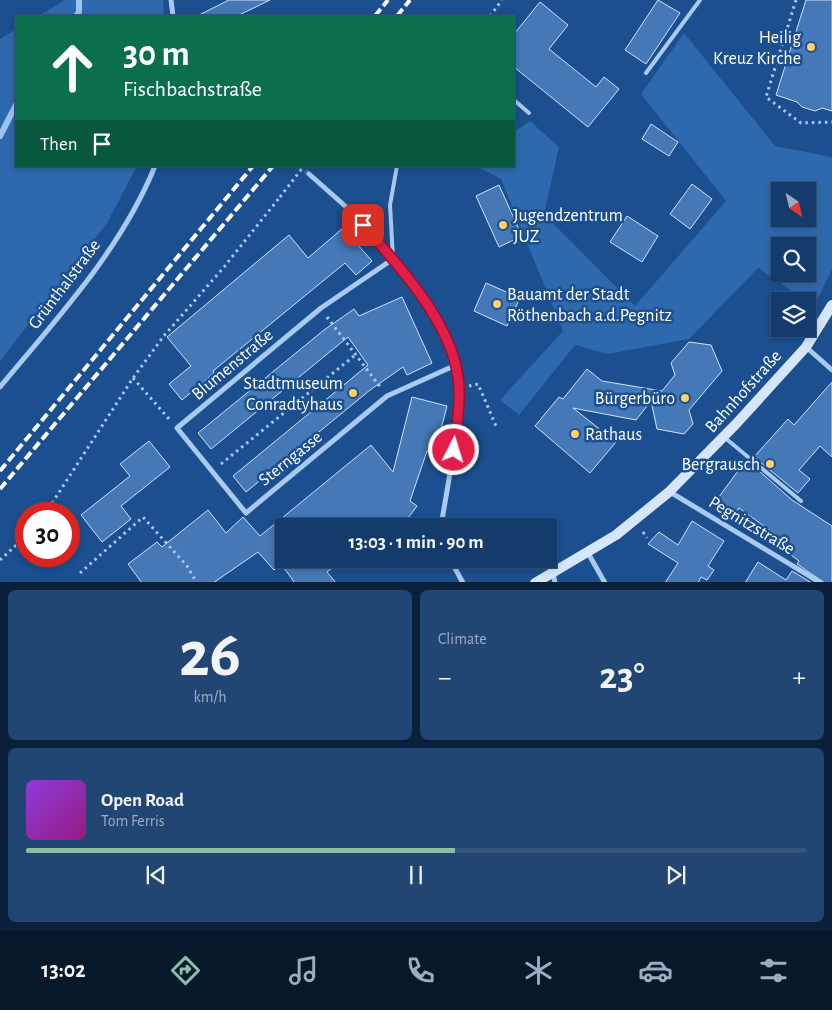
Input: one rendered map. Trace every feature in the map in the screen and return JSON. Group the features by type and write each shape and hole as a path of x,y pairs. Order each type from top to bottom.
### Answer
{"main road":[{"name":"Bahnhofstraße","path":"535,582 554,578 635,521 669,492 724,437 806,347 832,305"}],"street":[{"path":"171,0 173,15"},
{"name":"Grünthalstraße","path":"0,387 88,282 144,192 155,167"},
{"path":"309,174 353,213 394,259 430,306 456,365 459,389 454,450 442,518"},
{"name":"Blumenstraße","path":"177,428 321,308 394,259"},
{"path":"806,347 832,370"},
{"name":"Sterngasse","path":"212,471 246,513 387,396 456,365"},
{"path":"177,428 212,471"},
{"name":"Pegnitzstraße","path":"669,492 821,582"},
{"path":"588,553 604,582"},
{"path":"455,568 463,582"}],"lane":[{"path":"646,73 700,0"},
{"path":"515,101 529,113"},
{"path":"394,259 390,205 397,167"},
{"path":"724,437 801,502"}],"path":[{"path":"491,15 502,0"},
{"path":"796,0 766,97 801,123 832,122"},
{"path":"54,502 133,378 163,337 224,267 303,167"},
{"path":"321,308 354,356 387,396"},
{"path":"212,471 354,356"},
{"path":"133,378 177,428"},
{"path":"459,389 478,384 496,426"},
{"path":"80,573 143,517 187,566 197,582"},
{"path":"0,560 15,546"}],"shaded area":[{"path":"65,0 163,0 164,15 40,15"},
{"path":"15,30 15,167 136,167 107,223 0,361 0,39"},
{"path":"684,33 775,146 832,157 832,269 816,302 816,292 793,292 779,282 816,282 816,237 771,237 771,277 758,268 689,339 608,354 575,345 519,415 500,400 563,331 501,179 478,167 515,167 515,131 530,121 559,147 544,214 635,306 726,201 641,94"}],"building":[{"path":"229,0 270,0 239,15 199,15"},
{"path":"658,0 680,13 646,64 625,50"},
{"name":"Heilig Kreuz Kirche","path":"806,0 832,0 832,111 822,108 815,111 776,95"},
{"path":"540,2 568,25 549,49 596,87 604,77 619,89 588,127 515,68 515,33"},
{"path":"651,124 678,142 669,156 642,139"},
{"path":"692,184 712,199 690,229 670,214"},
{"name":"Jugendzentrum JUZ","path":"499,185 522,236 499,247 476,196"},
{"path":"627,216 658,236 642,262 610,242"},
{"path":"343,228 372,261 356,275 345,263 213,371 214,373 182,400 169,384 191,366 167,337 289,235 308,258"},
{"path":"486,283 520,298 507,326 474,311"},
{"path":"402,297 432,363 407,375 403,367 370,390 246,492 233,476 368,365 348,337 211,449 198,433 324,330 354,309 359,316"},
{"path":"689,342 711,345 722,371 689,410 693,424 684,434 657,429 651,401 636,420 573,408 616,442 590,473 535,426 559,397 563,399 587,369 602,381 662,391 675,375 671,363"},
{"path":"832,382 832,457 820,446 799,470 810,479 798,493 754,457 788,419 794,425"},
{"path":"412,397 447,406 435,453 427,451 410,501 417,506 408,518 282,518 371,445 393,472"},
{"path":"149,441 170,467 121,506 131,519 102,542 81,515 130,476 120,464"},
{"path":"749,462 792,500 832,526 832,582 824,582 797,564 799,561 771,540 775,534 739,508 735,514 716,501 743,464 745,466"},
{"path":"208,510 226,533 243,517 260,536 275,524 276,568 274,570 258,552 214,582 141,582 128,564 157,542 162,547"},
{"path":"692,521 724,541 708,566 714,570 707,580 701,577 698,582 666,582 678,563 648,544 659,532 678,545"},
{"path":"758,562 786,580 792,571 810,582 746,582"},
{"path":"284,568 332,568 327,572 335,582 294,582"}],"waterway":[{"path":"77,15 79,12 79,0"},
{"path":"0,136 15,107"}],"tunnel":[{"path":"300,167 309,174"}],"railway":[{"path":"376,15 388,0"},
{"path":"398,15 410,0"},
{"path":"0,471 252,167"},
{"path":"0,489 272,167"}],"place":[{"name":"Heilig Kreuz Kirche","path":"811,47"},
{"name":"Jugendzentrum JUZ","path":"503,225"},
{"name":"Bauamt der Stadt Röthenbach a.d.Pegnitz","path":"497,304"},
{"name":"Stadtmuseum Conradtyhaus","path":"353,393"},
{"name":"Bürgerbüro","path":"685,398"},
{"name":"Rathaus","path":"575,434"},
{"name":"Bergrausch","path":"770,464"}],"route":[{"path":"363,225 394,259 430,306 450,350 456,365 459,389 454,450"}]}
